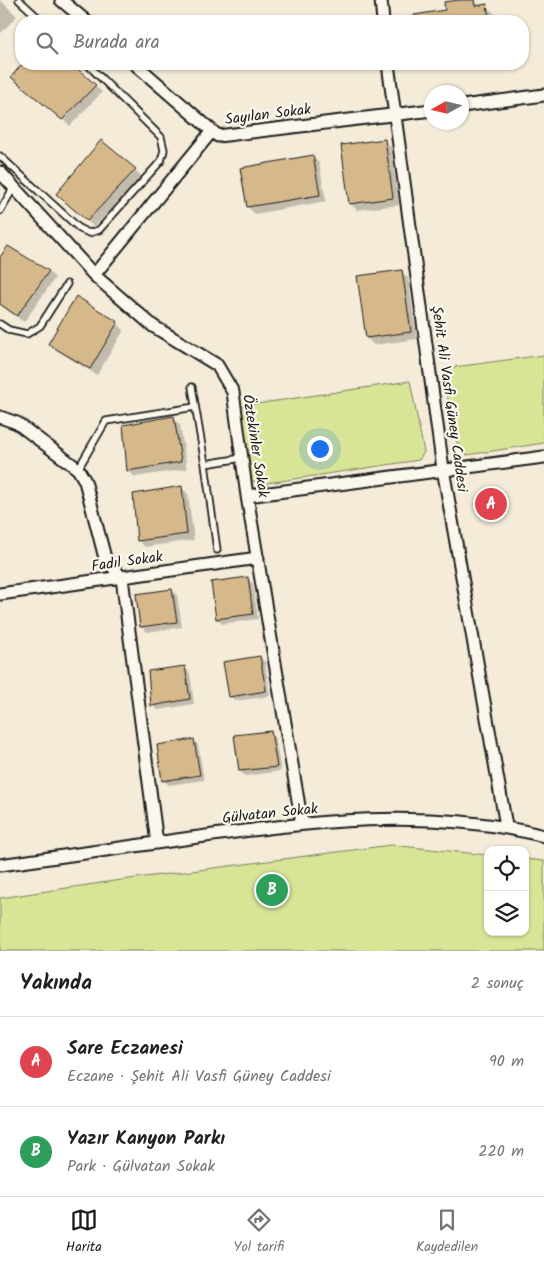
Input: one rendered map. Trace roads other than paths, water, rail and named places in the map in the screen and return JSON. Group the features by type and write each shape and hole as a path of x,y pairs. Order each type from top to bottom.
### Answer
{"street":[{"path":"381,0 382,15"},
{"path":"67,2 80,15"},
{"name":"Sayılan Sokak","path":"142,70 218,136 424,111"},
{"name":"Şehit Ali Vasfi Güney Caddesi","path":"389,70 393,115 443,469 506,826"},
{"path":"469,105 544,95"},
{"path":"94,275 212,130"},
{"name":"Öztekinler Sokak","path":"0,173 94,275 153,326 217,365 232,392 247,496 302,824"},
{"path":"0,417 17,423 78,469 86,481 105,558 122,578 157,843"},
{"path":"247,496 544,457"},
{"name":"Fadıl Sokak","path":"0,594 258,558"},
{"name":"Gülvatan Sokak","path":"0,865 302,824 400,819 506,826 544,836"}],"lane":[{"path":"19,0 35,15"},
{"path":"0,156 80,229 89,232 99,230 161,161 164,150 161,137 93,70"},
{"path":"0,211 14,187"},
{"path":"0,324 10,330 27,334 40,326 67,284"},
{"path":"192,387 217,550"},
{"path":"78,469 106,421 195,406"},
{"path":"205,464 242,458"}],"place":[{"name":"Sare Eczanesi","path":"491,504"},
{"name":"Yazır Kanyon Parkı","path":"272,890"}]}
